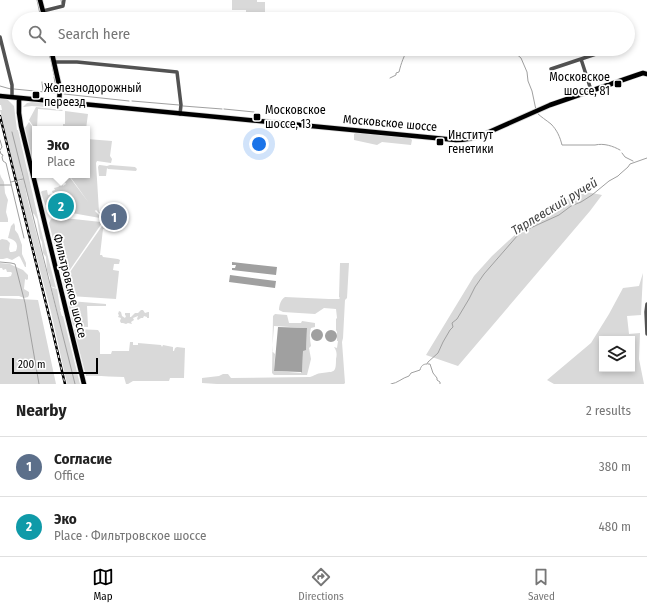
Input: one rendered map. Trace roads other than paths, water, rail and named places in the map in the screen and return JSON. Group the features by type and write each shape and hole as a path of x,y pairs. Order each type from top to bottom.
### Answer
{"main road":[{"path":"40,0 43,11"},
{"path":"53,56 60,89 59,102"},
{"name":"Московское шоссе","path":"0,96 465,140 480,136 533,112 591,90 643,73 647,74"},
{"name":"Фильтровское шоссе","path":"19,98 21,126 32,171"},
{"name":"Фильтровское шоссе","path":"34,178 84,384"}],"street":[{"path":"43,11 63,6 64,0"},
{"path":"0,37 12,85 12,98"},
{"path":"551,69 589,56"},
{"path":"581,59 591,90"},
{"path":"54,62 77,62 177,72 181,105 180,114"},
{"path":"647,304 647,334"}],"waterway":[{"path":"37,0 40,12"},
{"path":"61,0 62,4"},
{"path":"390,78 399,72 404,56"},
{"path":"519,56 527,72 536,110"},
{"path":"51,60 54,75"},
{"path":"54,77 57,93"},
{"path":"42,82 43,91"},
{"path":"0,86 11,89"},
{"path":"14,89 55,93"},
{"path":"64,94 129,101"},
{"path":"132,101 179,105"},
{"path":"183,106 222,109"},
{"path":"224,109 254,112"},
{"path":"537,113 553,126 562,145 602,144 620,150"},
{"path":"12,132 75,384"},
{"path":"0,140 2,147 0,150"},
{"path":"0,151 3,155 3,161 6,163 24,238"},
{"path":"622,153 625,157 633,161"},
{"name":"Тярлевский ручей","path":"391,384 396,383 409,376 411,373 420,370 424,364 427,364 438,353 453,327 452,323 457,319 475,287 484,274 518,235 559,215 571,206 581,202 618,176 630,164 647,158"},
{"path":"11,182 23,179"},
{"path":"0,185 11,185"},
{"path":"0,262 15,264 25,303 39,384"},
{"path":"428,364 430,364 433,373 440,384"}],"railway":[{"path":"0,116 65,384"}],"place":[{"name":"Московское шоссе, 81","path":"618,84"},
{"name":"Железнодорожный переезд","path":"36,95"},
{"name":"Московское шоссе, 13","path":"257,117"},
{"name":"Институт генетики","path":"440,142"},
{"name":"Эко","path":"61,206"},
{"name":"Согласие","path":"114,217"}]}
